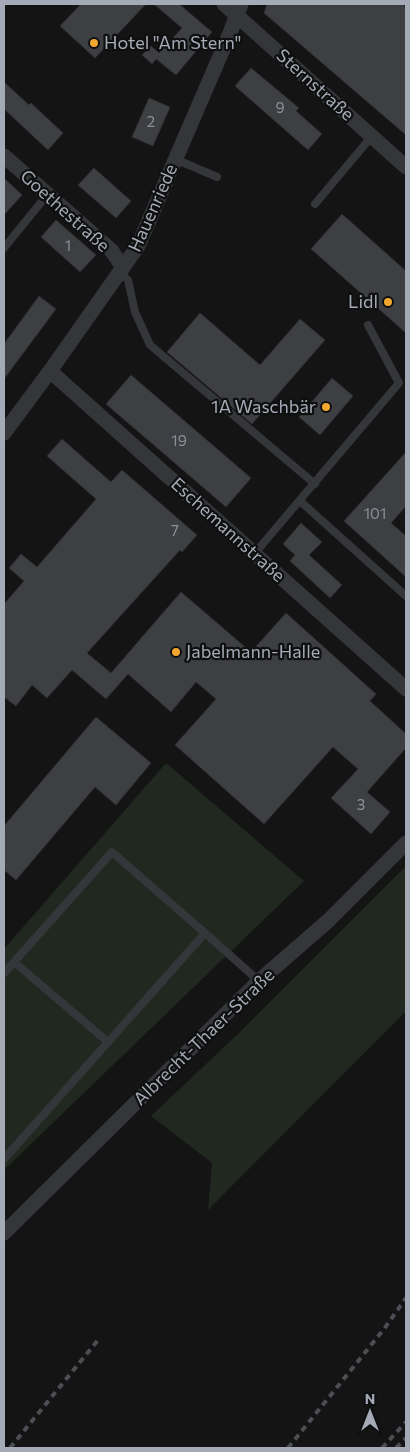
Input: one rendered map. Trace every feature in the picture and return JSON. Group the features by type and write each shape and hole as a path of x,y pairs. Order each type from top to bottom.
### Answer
{"street":[{"name":"Sternstraße","path":"224,4 239,10 406,167"},
{"name":"Hauenriede","path":"6,425 50,372 138,246 239,10"},
{"name":"Goethestraße","path":"4,156 46,195 112,251 122,270"},
{"name":"Eschemannstraße","path":"50,372 406,689"},
{"name":"Albrecht-Thaer-Straße","path":"4,1233 259,981 329,920 406,843"}],"lane":[{"path":"315,204 372,136"},
{"path":"175,159 218,177"},
{"path":"4,248 46,195"},
{"path":"122,270 128,280 135,312 150,345 315,484"},
{"path":"255,553 400,383 368,325"},
{"path":"300,501 406,596"},
{"path":"4,973 112,852 259,981"},
{"path":"4,1159 205,933"},
{"path":"14,962 108,1042"},
{"path":"4,1147 10,1153"}],"shaded area":[{"path":"166,763 304,881 4,1170 4,949"},
{"path":"406,866 406,1011 208,1210 212,1163 151,1116 241,1031"}],"building":[{"name":"Hotel \"Am Stern\"","path":"81,4 146,4 95,58 60,26"},
{"path":"154,4 179,4 212,32 176,75 156,59 152,64 142,55 151,46 159,53 182,28"},
{"path":"267,4 402,4 406,8 406,135 264,13"},
{"path":"251,68 299,108 296,111 322,134 308,150 235,86"},
{"path":"4,82 29,105 31,103 63,133 48,150 4,109"},
{"path":"149,98 170,107 153,146 132,137"},
{"path":"94,168 131,201 116,218 78,185"},
{"path":"4,178 22,195 4,215"},
{"name":"Lidl","path":"342,214 406,271 406,333 311,249"},
{"path":"56,220 96,255 80,272 41,237"},
{"path":"39,296 56,309 4,379 4,344"},
{"path":"200,313 260,365 300,319 325,340 252,424 167,352"},
{"path":"131,375 251,478 226,507 106,404"},
{"name":"1A Waschbär","path":"332,378 353,396 320,435 299,417"},
{"path":"62,439 111,482 122,470 197,535 182,552 180,550 87,653 111,673 181,592 251,652 286,613 376,694 370,701 406,734 406,748 367,792 390,812 371,834 331,798 358,769 333,747 264,824 175,745 216,699 196,682 171,712 128,674 106,699 72,670 47,698 32,685 16,706 4,697 4,604 24,581 9,568 21,554 37,567 96,499 47,456"},
{"path":"406,452 406,506 391,523 406,536 406,577 344,521"},
{"path":"301,523 322,542 309,555 342,585 330,598 290,561 295,555 283,544"},
{"path":"96,717 151,763 116,805 95,787 16,880 4,870 4,826"}],"railway":[{"path":"288,1448 384,1329 406,1298"},
{"path":"10,1448 98,1340"},
{"path":"382,1448 406,1422"},
{"path":"396,1448 406,1438"}],"place":[{"name":"Hotel \"Am Stern\"","path":"94,43"},
{"name":"Lidl","path":"388,302"},
{"name":"1A Waschbär","path":"326,407"},
{"name":"Jabelmann-Halle","path":"176,652"}]}
